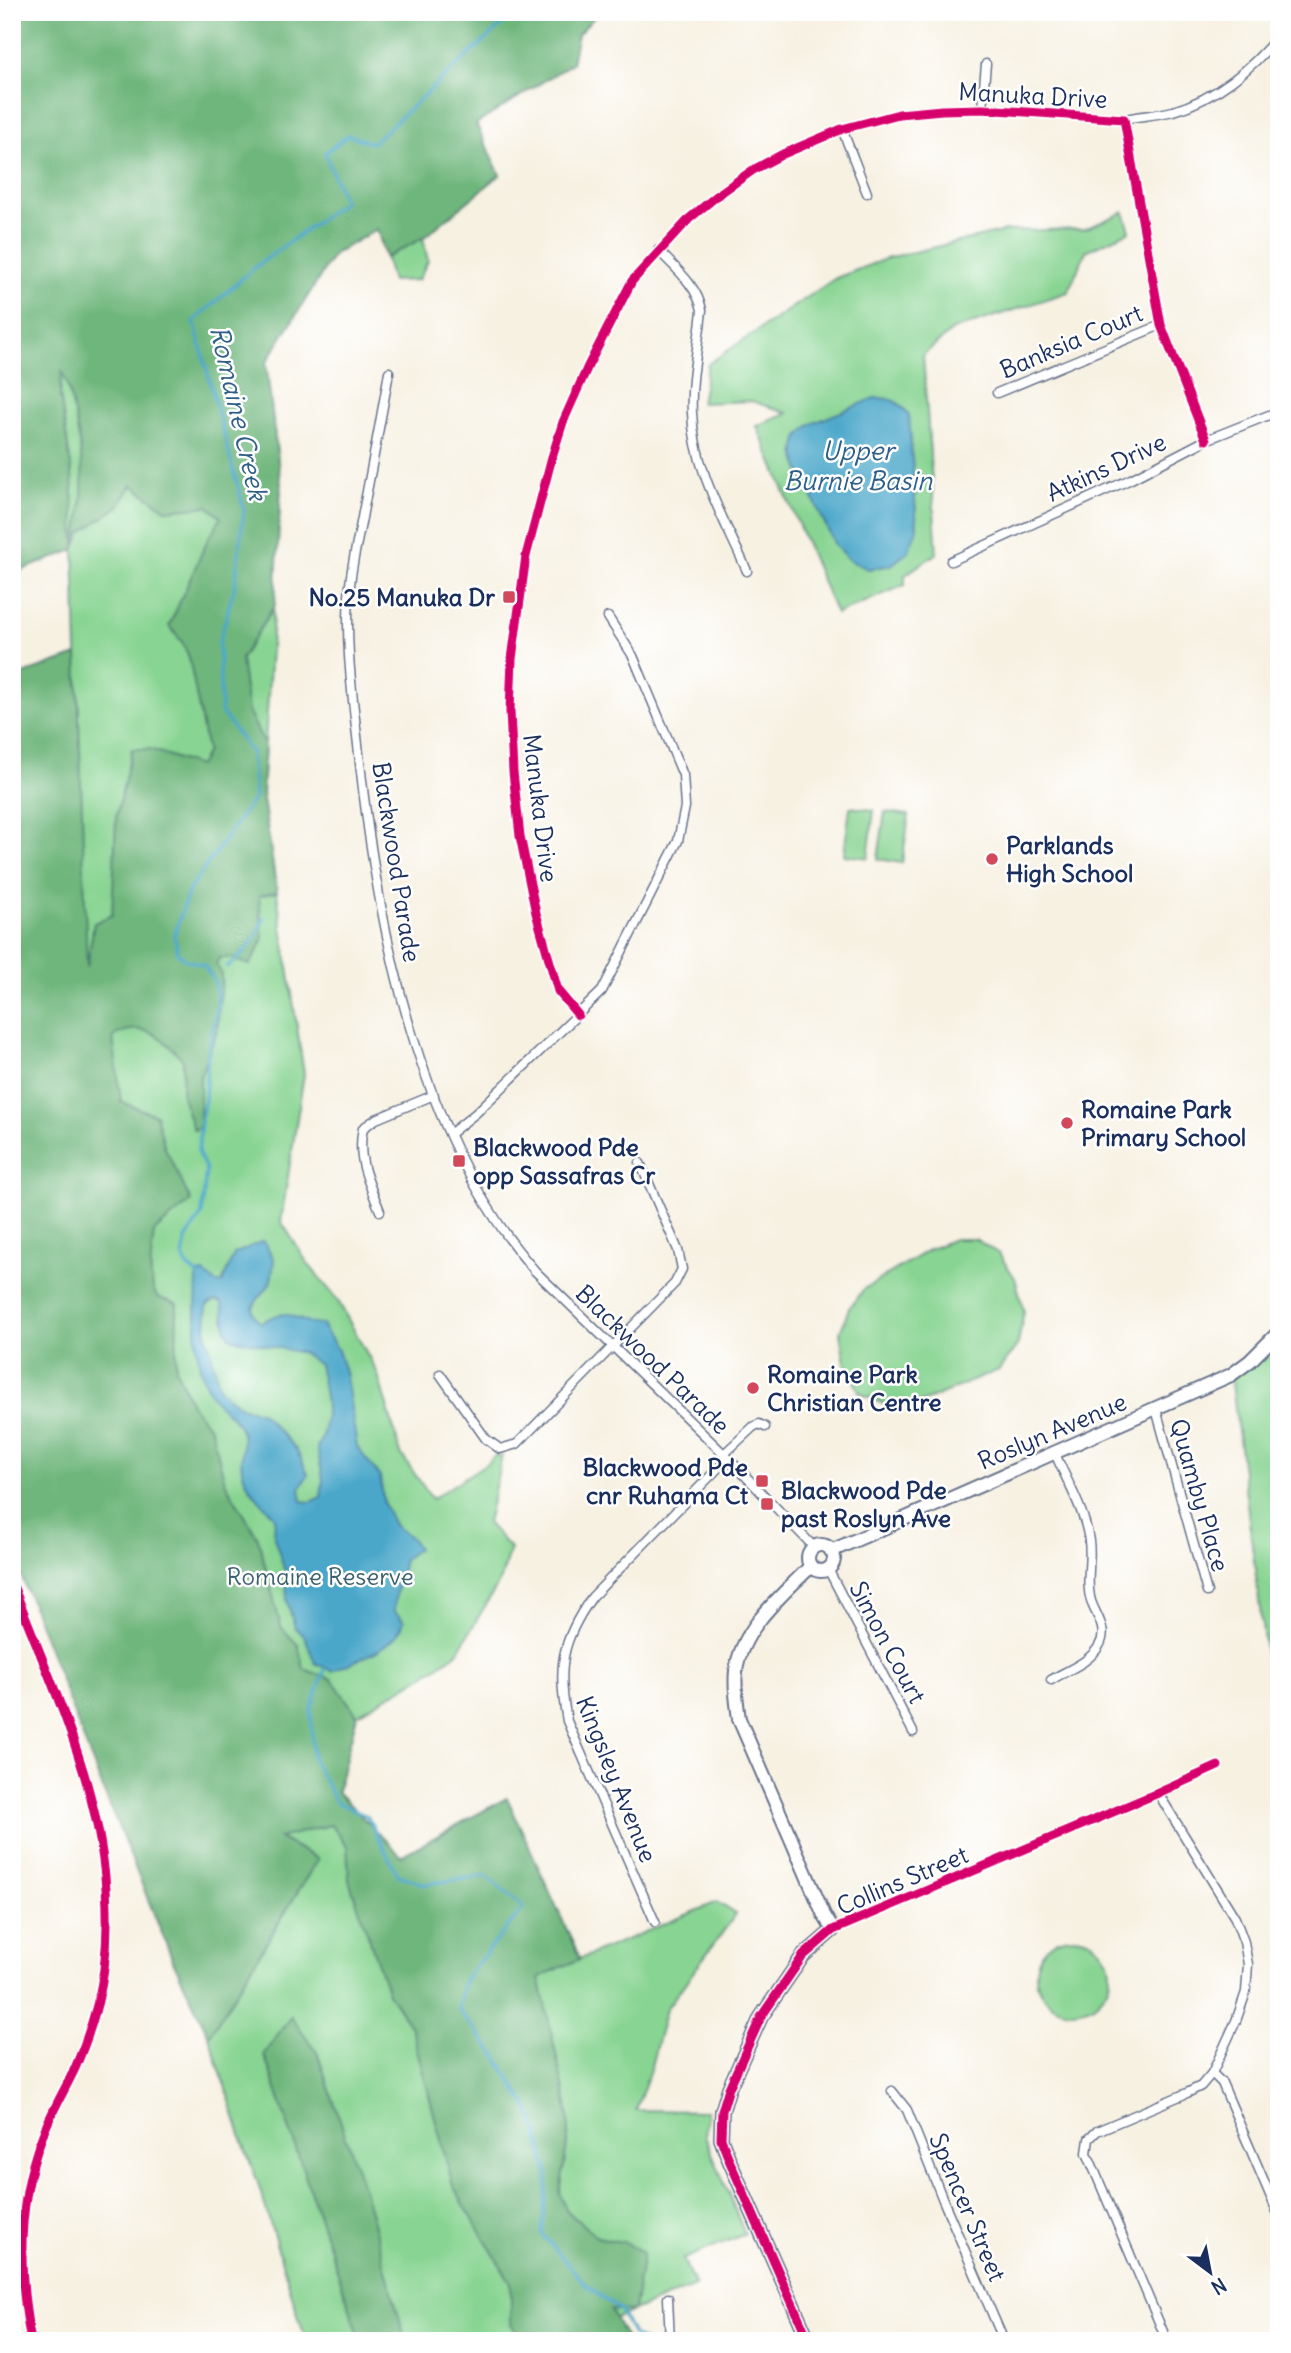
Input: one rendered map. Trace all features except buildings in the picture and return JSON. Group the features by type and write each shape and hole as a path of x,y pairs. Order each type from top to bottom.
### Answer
{"street":[{"path":"1124,119 1174,110 1213,94 1263,56 1279,35"},
{"name":"Manuka Drive","path":"982,109 986,64"},
{"name":"Manuka Drive","path":"578,1015 558,991 536,913 520,836 510,711 515,623 526,556 563,422 611,319 632,281 690,218 753,170 842,129 899,114 982,109 1124,119 1161,325 1206,440"},
{"path":"842,129 867,193"},
{"path":"658,250 691,285 699,299 702,310 691,411 694,441 704,473 747,571"},
{"name":"Banksia Court","path":"997,394 1161,325"},
{"name":"Blackwood Parade","path":"389,372 350,583 349,660 375,880 397,981 434,1095 485,1202 511,1243 535,1271 726,1456 814,1547"},
{"name":"Atkins Drive","path":"951,561 1131,479 1206,440 1279,411"},
{"path":"451,1133 476,1114 602,991 678,841 685,807 683,775 634,656 608,617"},
{"path":"380,1211 363,1166 359,1144 363,1128 376,1119 434,1095"},
{"path":"440,1374 486,1439 500,1450 517,1444 675,1283 682,1269 678,1250 640,1163"},
{"name":"Roslyn Avenue","path":"831,1550 1231,1375 1250,1361 1279,1332"},
{"name":"Quamby Place","path":"1156,1409 1207,1592"},
{"name":"Kingsley Avenue","path":"655,1922 567,1721 561,1688 565,1647 575,1620 592,1597 752,1427 759,1424 765,1427"},
{"path":"1051,1680 1091,1656 1101,1644 1103,1634 1101,1621 1091,1601 1090,1543 1085,1521 1054,1451"},
{"path":"825,1546 831,1550 834,1558 828,1569 817,1571 810,1567 808,1554 814,1547 825,1546"},
{"path":"810,1567 765,1615 746,1641 736,1668 735,1692 739,1719 824,1915 833,1930"},
{"name":"Simon Court","path":"828,1569 913,1732"},
{"path":"12,1583 87,1779 101,1836 107,1918 104,1970 93,2020 76,2066 41,2139 27,2196 21,2257 24,2305 31,2341"},
{"name":"Collins Street","path":"809,2341 721,2139 722,2111 729,2088 761,2017 803,1956 833,1930 1218,1766"},
{"path":"1158,1793 1235,1918 1244,1942 1248,1964 1246,1992 1237,2021 1212,2073 1201,2085 1187,2093 1097,2131 1089,2139 1087,2153 1167,2341"},
{"path":"1212,2073 1222,2083 1279,2216"},
{"name":"Spencer Street","path":"892,2091 906,2110 1004,2341"},
{"path":"668,2298 670,2341"}],"green space":[{"name":"Romaine Reserve","path":"12,12 599,12 578,34 572,63 476,124 500,175 423,238 386,258 377,229 334,254 266,363 281,486 275,605 241,659 248,711 265,745 262,793 277,892 259,896 263,940 250,965 231,958 219,958 216,964 222,974 217,1031 200,1077 200,1126 193,1129 182,1096 183,1060 176,1052 160,1038 143,1030 134,1029 113,1037 121,1102 156,1115 165,1148 191,1201 154,1232 151,1257 152,1282 157,1297 177,1304 176,1369 191,1404 211,1429 225,1482 258,1538 281,1627 298,1645 304,1669 332,1679 357,1715 337,1792 401,1856 507,1798 580,1959 539,1977 568,2109 569,2131 560,2194 567,2211 597,2237 627,2243 643,2253 634,2311 611,2310 627,2341 522,2341 511,2324 511,2283 453,2186 411,2027 388,1993 349,1880 347,1846 331,1825 279,1838 318,1859 209,2036 174,1963 98,1777 12,1552 12,678 77,655 87,967 94,923 112,915 116,817 132,749 150,749 199,766 207,751 189,657 182,642 169,626 208,539 221,518 208,506 167,510 132,485 119,506 81,533 74,550 12,574","holes":["62,372 73,408 81,460 81,510 75,545 72,473 60,395"]},
{"name":"Romaine Reserve","path":"599,12 578,34 572,63 476,124 500,175 423,238 428,261 418,280 392,281 377,229 334,254 266,363 281,486 262,793 304,1074 281,1221 308,1264 337,1299 377,1372 401,1454 432,1499 494,1456 502,1456 487,1523 510,1548 501,1579 457,1653 357,1715 337,1792 401,1856 507,1798 580,1959 717,1902 736,1914 666,2009 636,2110 707,2111 705,2136 745,2234 683,2259 695,2286 560,2341 306,2341 209,2036 318,1859 278,1838 97,1371 72,473 60,395 69,221"},
{"path":"1124,212 1130,231 1086,251 1068,292 953,330 923,355 937,553 905,575 905,585 836,614 757,426 787,413 752,401 701,403 708,364 836,278 888,258 1005,231 1085,229","holes":["875,398 894,402 909,415 917,529 849,560 835,545 798,466"]},
{"path":"850,807 874,810 868,858 844,855"},
{"path":"885,812 909,815 902,863 878,859"},
{"path":"954,1239 975,1239 999,1254 1015,1278 1024,1311 1018,1344 999,1370 922,1402 890,1407 860,1393 845,1363 840,1333 849,1308 864,1289 930,1249"},
{"path":"1273,1338 1279,1347 1279,1762 1231,1375"},
{"path":"1066,1937 1080,1937 1094,1943 1104,1953 1110,1974 1108,1988 1094,2005 1080,2011 1066,2011 1052,2005 1042,1995 1036,1981 1036,1967 1042,1953 1052,1943"},
{"path":"291,2016 317,2052 364,2190 405,2338 428,2336 438,2341 361,2341 264,2054"}],"water":[{"name":"Upper Burnie Basin","path":"875,398 894,401 909,415 917,529 908,552 891,565 868,569 849,560 835,545 798,466 795,450 799,436 811,424"},
{"path":"263,1241 274,1259 270,1283 253,1307 255,1317 261,1323 271,1317 286,1314 322,1325 338,1350 346,1376 357,1447 380,1477 384,1504 394,1525 411,1538 418,1548 404,1559 396,1591 394,1611 404,1621 400,1631 374,1652 332,1671 315,1663 305,1637 295,1627 287,1601 286,1575 274,1537 275,1517 255,1495 244,1476 241,1464 241,1431 214,1399 200,1367 196,1336 197,1274 204,1273 216,1283 222,1283 234,1254","holes":["216,1301 222,1303 226,1331 231,1338 303,1353 319,1365 326,1406 322,1437 317,1447 323,1479 321,1497 310,1502 302,1501 300,1489 308,1474 296,1449 262,1413 241,1407 220,1390 206,1332 207,1305"]}],"waterway":[{"name":"Romaine Creek","path":"202,1115 208,1054 218,1003 215,982 204,965 186,960 178,953 174,936 189,890 255,797 251,752 221,712 219,643 235,585 244,510 194,321 254,268 344,202 325,153 348,135 372,143 516,12"},
{"path":"227,967 249,945 264,918"},
{"name":"Romaine Creek","path":"197,1274 188,1267 183,1256 186,1239 202,1214 206,1169 198,1153 201,1119"},
{"name":"Romaine Creek","path":"325,1669 311,1710 313,1760 336,1802 367,1816 398,1875 425,1884 486,1876 524,1907 464,1980 458,2009 497,2057 534,2119 548,2175 542,2234 586,2285 621,2311 633,2335 643,2341"}],"cycle path":[{"path":"578,1015 558,991 536,913 520,836 510,711 512,659 526,556 563,422 588,366 632,281 690,218 753,170 783,154 842,129 899,114 982,109 1124,119 1161,325 1206,440"},
{"path":"12,1583 50,1677 83,1771 96,1819 104,1867 107,1917 104,1969 93,2018 76,2066 42,2137 28,2187 22,2264 31,2341"},
{"path":"809,2341 721,2139 722,2111 729,2088 761,2017 803,1956 833,1930 1218,1766"}],"place":[{"name":"No.25 Manuka Dr","path":"509,597"},
{"name":"Parklands High School","path":"992,859"},
{"name":"Romaine Park Primary School","path":"1067,1123"},
{"name":"Blackwood Pde opp Sassafras Cr","path":"459,1161"},
{"name":"Romaine Park Christian Centre","path":"753,1388"},
{"name":"Blackwood Pde cnr Ruhama Ct","path":"762,1481"},
{"name":"Blackwood Pde past Roslyn Ave","path":"767,1504"}]}
